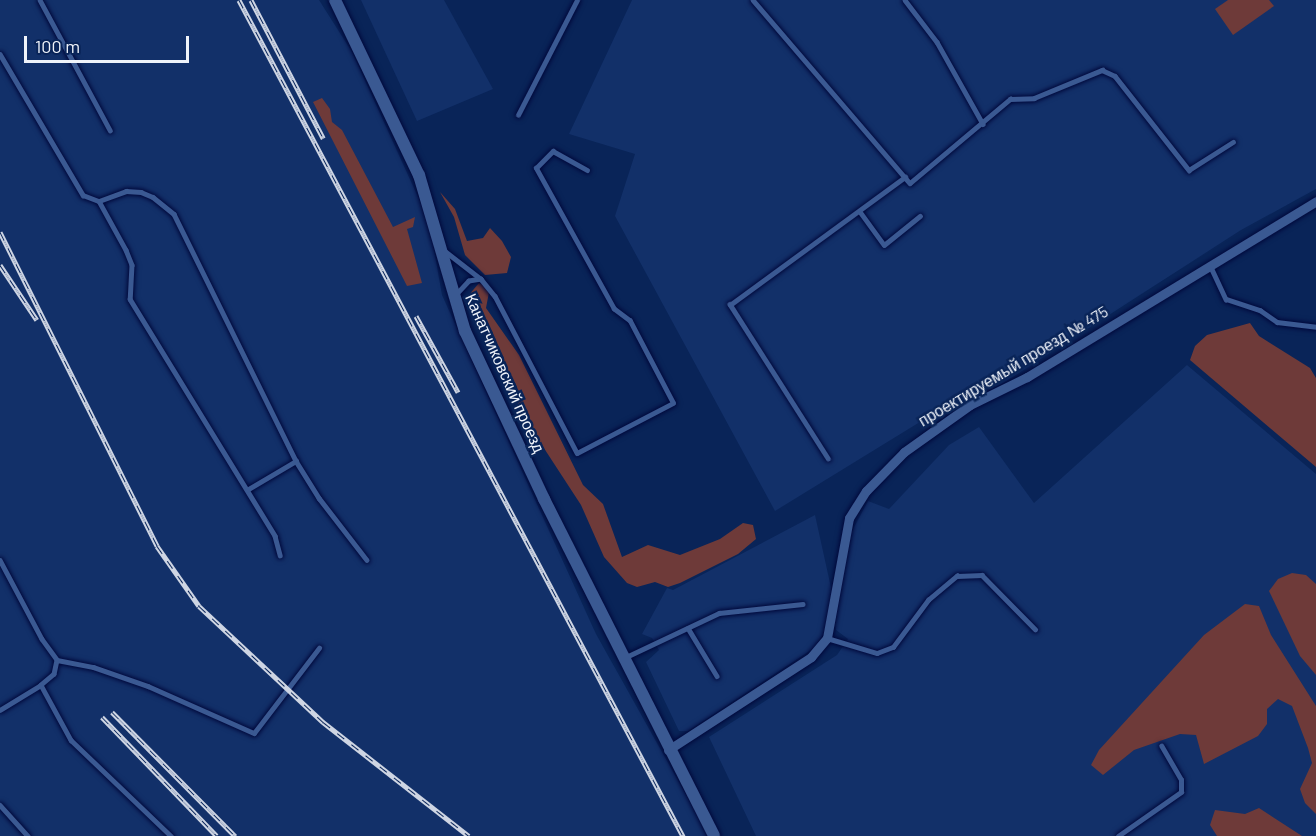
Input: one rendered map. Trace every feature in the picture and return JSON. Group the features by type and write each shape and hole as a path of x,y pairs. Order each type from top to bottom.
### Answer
{"street":[{"name":"Канатчиковский проезд","path":"338,1 419,175 453,302 496,401 623,659 714,836"},
{"name":"проектируемый проезд № 475","path":"827,638 849,518 866,491 891,464 970,405 1027,377 1209,262 1316,201"},
{"path":"669,750 811,657 827,638"}],"lane":[{"path":"40,0 110,130"},
{"path":"518,115 577,0"},
{"path":"753,0 910,183 1010,99 1034,98 1102,69 1115,76 1189,170 1233,142"},
{"path":"905,0 937,42 983,124"},
{"path":"0,54 83,195 99,201 126,191 141,192 163,203 174,213 296,461 319,498 367,560"},
{"path":"440,248 481,279 495,296 577,453 673,403 630,321 615,309 536,168 553,151 587,170"},
{"path":"828,459 730,305 861,213 905,177"},
{"path":"99,201 132,265 130,299 275,536 280,555"},
{"path":"861,213 884,245 920,216"},
{"path":"1209,262 1226,299 1260,310 1277,322 1316,327"},
{"path":"453,302 461,287 481,279"},
{"path":"247,490 296,461"},
{"path":"0,560 42,639 57,660 93,667 148,686 254,733 319,648"},
{"path":"827,638 877,653 893,647 928,600 957,576 982,575 1035,629"},
{"path":"623,659 719,613 803,604"},
{"path":"688,628 717,676"},
{"path":"0,710 41,686 54,674 57,660"},
{"path":"41,686 71,740 169,835"},
{"path":"1118,836 1181,792 1181,780 1161,746"},
{"path":"0,805 28,836"}],"shaded area":[{"path":"0,0 319,0 352,52 429,221 442,295 596,634 709,836 0,836"},
{"path":"361,0 444,0 493,89 417,121"},
{"path":"632,0 1316,0 1316,189 1241,230 1000,385 972,390 775,511 615,216 635,154 569,134"},
{"path":"1228,0 1269,0 1274,6 1233,35 1215,9"},
{"path":"322,98 330,109 332,122 342,130 393,227 415,217 413,227 407,229 422,283 407,286 313,102"},
{"path":"440,192 455,209 467,241 483,238 490,228 502,241 511,257 507,273 485,275 465,255 454,217"},
{"path":"479,283 490,287 486,308 519,355 583,485 603,504 622,557 648,545 680,555 720,539 743,523 753,525 756,539 738,554 680,583 668,587 655,582 637,587 627,583 604,557 581,505 521,413 507,370 470,313 468,296"},
{"path":"1250,323 1259,336 1310,368 1316,378 1316,467 1190,360 1195,346 1207,335"},
{"path":"1187,365 1316,474 1316,836 756,836 709,737 837,655 848,639 836,630 835,624 851,533 868,501 889,509 949,445 979,427 1034,503"},
{"path":"815,515 832,592 824,633 814,648 688,731 679,731 646,662 659,650 652,638 642,634 667,588 673,590"},
{"path":"1292,573 1306,575 1316,584 1316,675 1300,656 1269,591 1278,579"},
{"path":"1245,604 1259,606 1271,635 1316,706 1316,814 1305,803 1300,789 1312,763 1308,748 1292,706 1278,699 1267,709 1267,724 1258,736 1204,764 1196,735 1180,734 1134,750 1103,775 1091,765 1099,750 1204,635"},
{"path":"1259,808 1302,836 1217,836 1210,825 1215,810 1245,814"}],"railway":[{"path":"239,0 683,836"},
{"path":"251,0 323,138"},
{"path":"0,232 157,546 199,606 323,722 469,836"},
{"path":"0,265 37,320"},
{"path":"416,316 458,392"},
{"path":"112,712 235,836"},
{"path":"102,717 217,836"}]}
